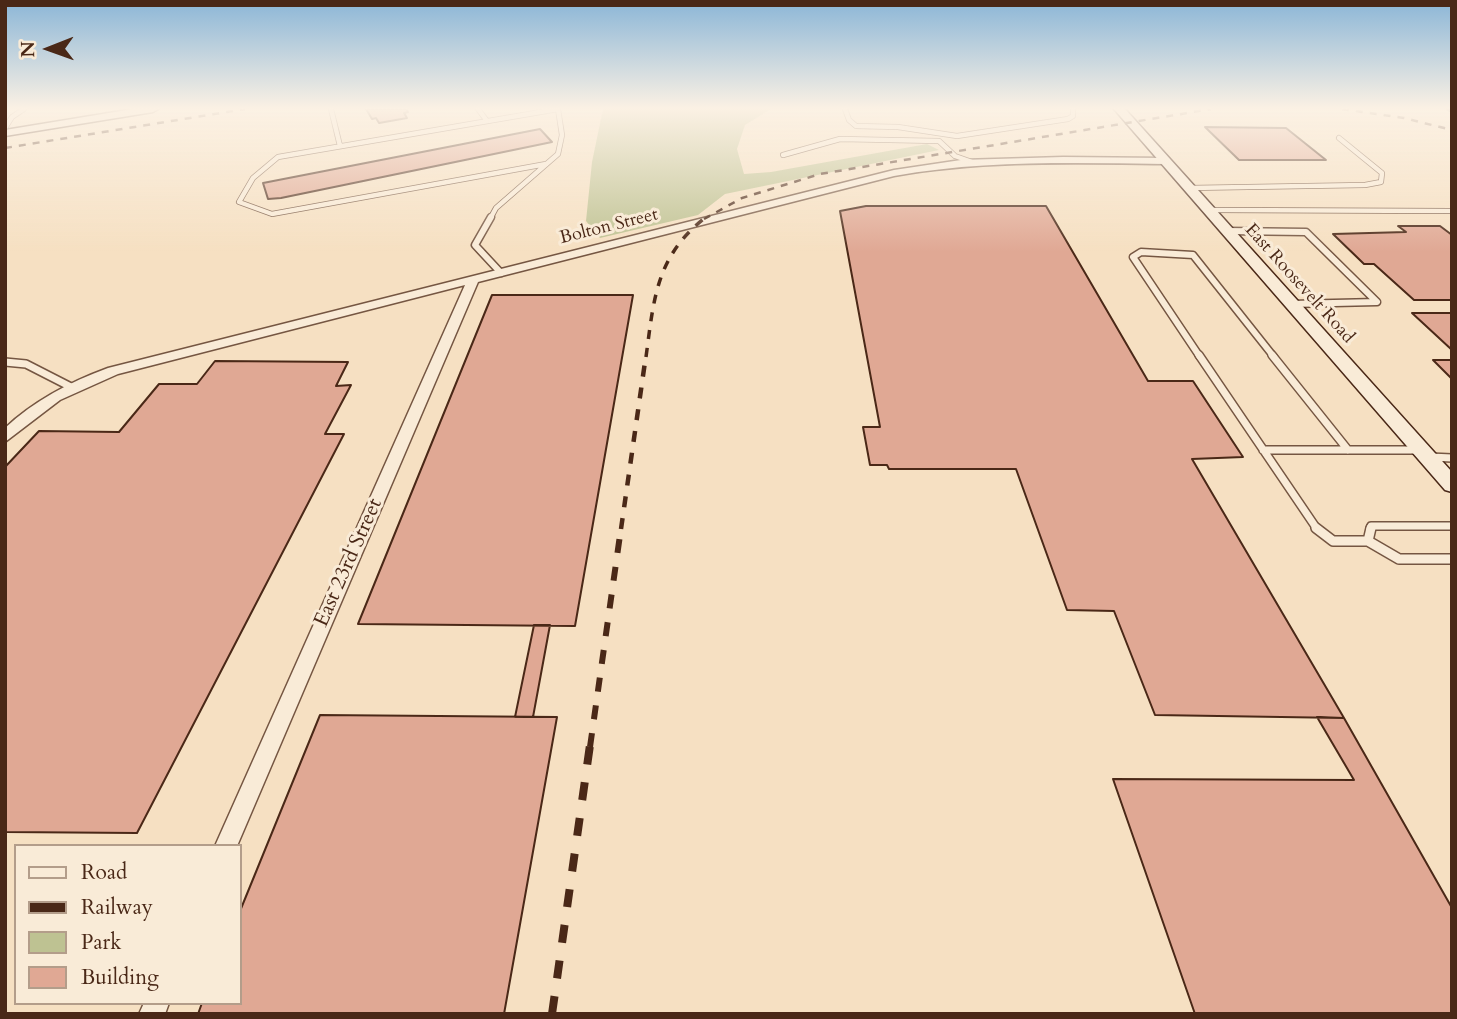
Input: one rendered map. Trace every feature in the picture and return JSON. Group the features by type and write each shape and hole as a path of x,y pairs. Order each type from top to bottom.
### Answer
{"main road":[{"name":"East Roosevelt Road","path":"1161,157 1452,485"}],"street":[{"name":"Bolton Street","path":"5,437 34,410 71,387 113,371 894,173 930,165 972,162 1165,161"},
{"name":"East 23rd Street","path":"227,844 472,281"}],"lane":[{"path":"281,157 253,178 239,202 272,214 546,164"},
{"path":"501,273 475,244 496,208 554,157"},
{"path":"957,157 972,162"},
{"path":"1189,188 1365,185 1381,182 1382,173 1362,157"},
{"path":"1208,210 1452,211"},
{"path":"1227,231 1306,232 1377,302 1291,304"},
{"path":"1349,450 1193,255 1186,252 1141,252 1133,257 1318,531 1332,541 1368,541 1399,559 1452,559"},
{"path":"5,362 26,364 71,387"},
{"path":"1263,450 1349,450 1452,458"},
{"path":"1368,541 1371,526 1452,526"}],"green space":[{"path":"593,157 739,157 744,174 771,172 857,157 907,157 725,194 698,215 600,238 586,221"}],"building":[{"path":"399,157 482,157 281,198 268,199 263,183"},
{"path":"1235,157 1322,157 1326,160 1239,160"},
{"path":"866,206 1046,206 1148,381 1193,381 1243,457 1192,459 1344,718 1155,715 1114,611 1067,610 1016,469 889,469 887,465 870,465 863,427 880,427 840,211"},
{"path":"1398,226 1440,226 1452,235 1452,300 1414,300 1374,264 1364,264 1333,234 1406,232"},
{"path":"492,295 633,295 575,626 358,624"},
{"path":"1412,313 1452,313 1452,350"},
{"path":"1433,360 1452,360 1452,379"},
{"path":"215,361 348,362 336,386 351,385 325,434 344,434 137,833 5,832 5,467 39,431 119,432 159,384 197,384"},
{"path":"534,625 550,625 533,717 515,717"},
{"path":"320,715 557,717 504,1014 198,1014 201,1005 242,1005 242,906"},
{"path":"1317,717 1344,718 1452,908 1452,1014 1195,1014 1113,779 1354,780"}],"railway":[{"path":"704,219 742,198 820,174 925,157"},
{"path":"646,357 655,297 667,263 689,232 706,217"},
{"path":"621,529 646,355"},
{"path":"590,747 621,528"},
{"path":"552,1014 590,745"}]}
